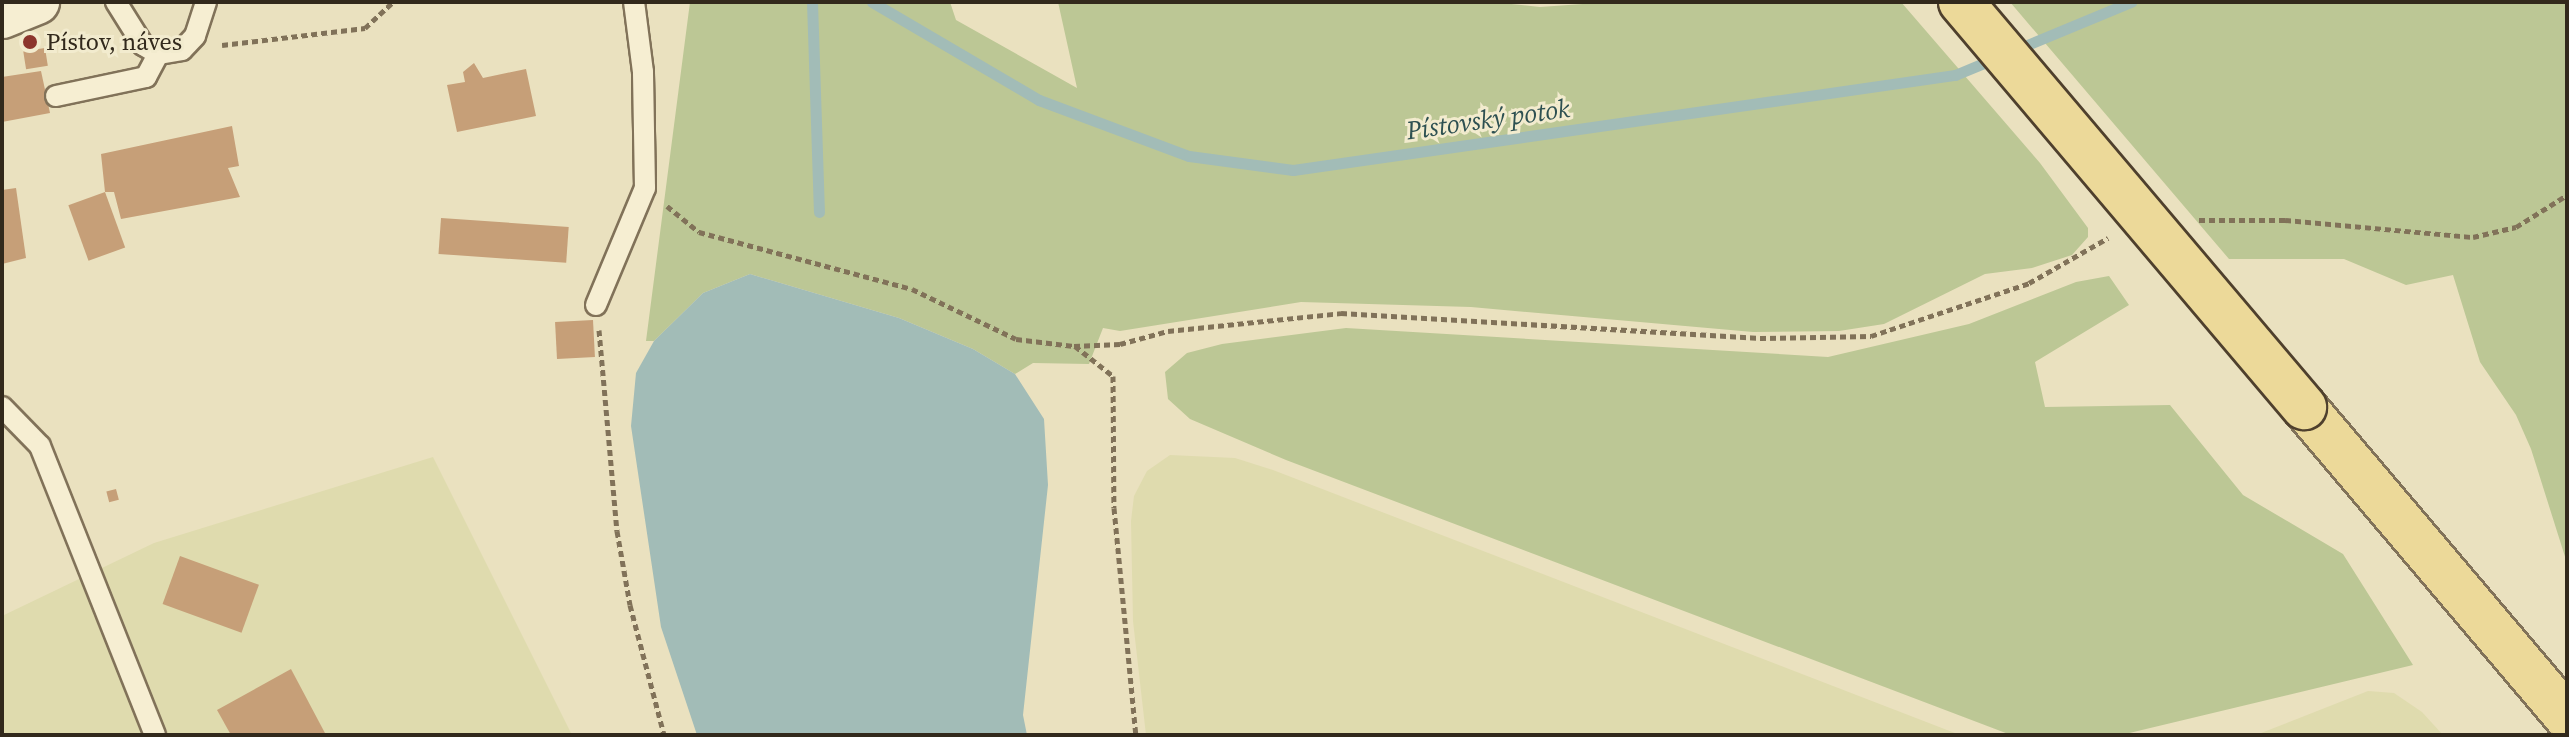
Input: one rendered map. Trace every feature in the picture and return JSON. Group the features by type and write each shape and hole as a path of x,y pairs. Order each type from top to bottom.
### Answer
{"main road":[{"path":"1961,2 2567,717"}],"street":[{"path":"2,16 37,2"}],"lane":[{"path":"116,2 143,45 158,54 182,50 195,36 206,2"},
{"path":"596,305 645,188 643,72 634,2"},
{"path":"56,96 146,77 158,54"},
{"path":"2,407 40,446 155,735"}],"path":[{"path":"195,36 220,45 365,28 393,2"},
{"path":"645,188 699,232 912,289 1016,339 1074,346 1341,313 1760,338 1871,336 2029,283 2114,235"},
{"path":"2194,221 2285,220 2473,237 2516,227 2567,195"},
{"path":"596,305 617,531 630,605 664,735"},
{"path":"1074,346 1113,376 1114,508 1136,735"}],"shaded area":[{"path":"1170,455 1235,458 1273,470 1960,735 1146,735 1133,621 1131,521 1134,496 1147,471"},
{"path":"433,457 572,735 2,735 2,616 154,543"},
{"path":"2368,691 2394,693 2422,712 2443,735 2256,735"}],"green space":[{"path":"690,2 950,2 956,20 1077,88 1058,2 1492,2 1540,7 1611,2 1901,2 2040,163 2088,228 2088,237 2072,255 2032,268 1985,274 1884,324 1839,331 1753,332 1471,307 1301,302 1120,331 1103,328 1089,364 1033,363 1015,374 973,349 899,318 750,274 703,293 654,341 646,341"},
{"path":"2010,2 2567,2 2567,563 2531,449 2516,415 2480,362 2453,275 2406,285 2344,259 2229,259"},
{"path":"2109,276 2129,305 2035,362 2045,407 2170,405 2243,495 2343,554 2413,665 2121,735 2011,735 1286,460 1190,419 1168,399 1165,372 1187,353 1222,344 1346,328 1828,357 1969,324 2076,282"}],"water":[{"path":"750,274 899,318 973,349 1015,374 1044,419 1048,485 1023,715 1027,735 697,735 661,627 631,426 636,373 654,341 703,293"}],"building":[{"path":"45,48 48,66 26,69 23,51"},
{"path":"474,63 483,78 526,69 536,116 457,132 447,85 465,82 463,72"},
{"path":"41,71 50,113 2,122 2,77"},
{"path":"232,126 239,166 228,168 240,197 121,219 114,192 105,192 101,154"},
{"path":"16,188 26,258 2,264 2,190"},
{"path":"105,192 125,247 89,261 68,205"},
{"path":"441,218 569,227 566,263 438,254"},
{"path":"593,320 595,357 557,359 555,322"},
{"path":"116,489 119,500 109,502 106,492"},
{"path":"180,556 259,585 241,633 163,604"},
{"path":"291,669 326,735 231,735 217,710"}],"waterway":[{"path":"812,2 819,212"},
{"name":"Pístovský potok","path":"872,2 1039,100 1189,156 1293,170 1955,75 1996,58"},
{"name":"Pístovský potok","path":"2015,50 2131,2"}],"place":[{"name":"Pístov, náves","path":"30,42"}]}
